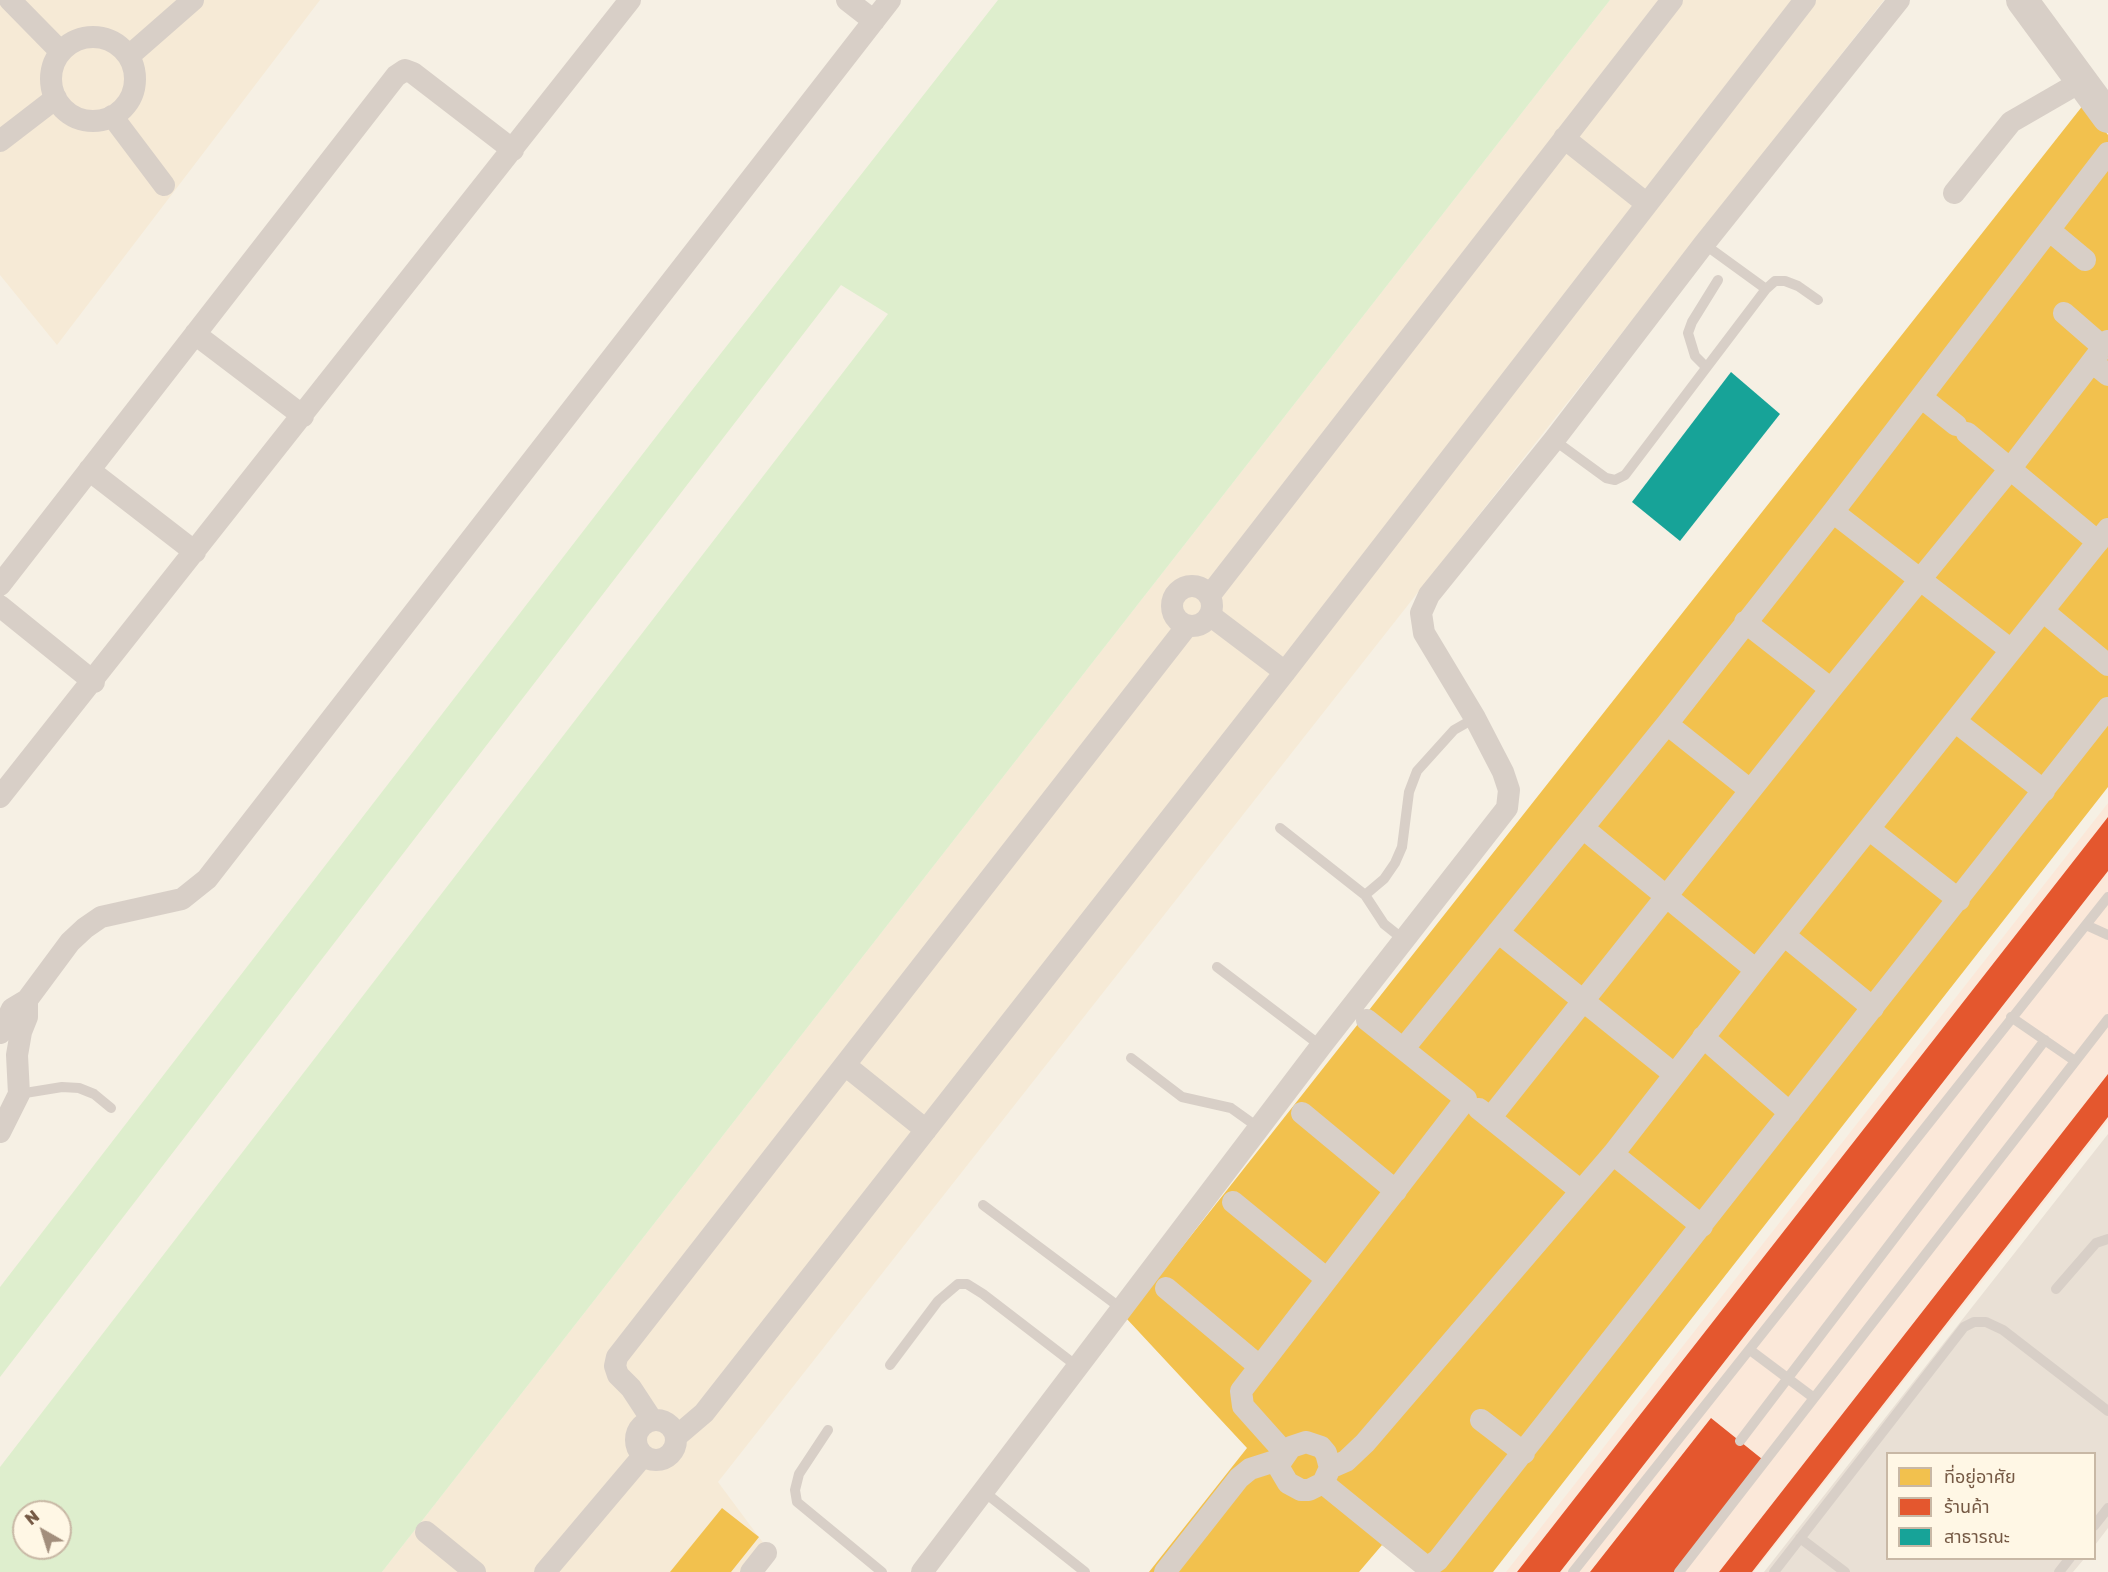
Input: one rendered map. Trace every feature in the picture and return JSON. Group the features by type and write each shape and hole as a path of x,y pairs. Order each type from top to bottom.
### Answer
{"street":[{"path":"10,0 61,52"},
{"path":"129,56 193,0"},
{"path":"0,797 94,682 630,0"},
{"path":"847,0 874,21"},
{"path":"0,1033 12,1009 27,1000 70,942 85,928 101,917 182,899 207,879 890,0"},
{"path":"1285,672 1210,606 1196,586 1189,586 1176,594 1172,600 1173,614 1187,626 1198,626 1210,606 1564,138 1672,0"},
{"path":"677,1436 704,1413 1285,672 1805,0"},
{"path":"922,1572 1321,1046 1507,808 1509,790 1503,772 1475,718 1424,633 1421,613 1429,596 1554,440 1704,244 1899,0"},
{"path":"2022,0 2108,117"},
{"path":"88,37 104,38 118,44 129,56 135,69 132,96 123,108 112,116 96,121 80,118 66,111 56,98 51,83 53,67 61,52 73,42 88,37"},
{"path":"0,585 396,76 405,70 413,73 513,150"},
{"path":"1953,194 2011,122 2082,81"},
{"path":"0,141 56,98"},
{"path":"112,116 164,185"},
{"path":"1564,138 1647,204"},
{"path":"1404,1048 1667,724 2108,153"},
{"path":"2049,230 2085,260"},
{"path":"1491,1118 1918,580 2103,356 2064,313"},
{"path":"195,334 303,416"},
{"path":"1466,1099 1241,1391 1240,1399 1280,1457 1288,1483 1294,1488 1310,1490 1365,1443 1613,1154 1756,970 2103,536 2010,469 1921,397"},
{"path":"89,470 195,552"},
{"path":"1833,512 2011,650"},
{"path":"0,606 94,682"},
{"path":"2043,611 2108,665"},
{"path":"1745,622 1831,689"},
{"path":"652,1420 631,1388 618,1374 615,1366 617,1357 1187,626"},
{"path":"1166,1572 1239,1478 1250,1469 1280,1457 1298,1443 1314,1443 1326,1453 1327,1476 1424,1565 1431,1565 1454,1543 2108,708"},
{"path":"1955,721 2044,791"},
{"path":"1667,724 1750,790"},
{"path":"1583,828 1756,970"},
{"path":"1869,829 1959,900"},
{"path":"1498,932 1674,1074"},
{"path":"1784,935 1873,1008"},
{"path":"6,1112 21,1032 27,1017 27,1000"},
{"path":"1367,1020 1581,1191"},
{"path":"1703,1037 1790,1113"},
{"path":"845,1065 926,1130"},
{"path":"1302,1113 1396,1191"},
{"path":"1613,1154 1702,1226"},
{"path":"1233,1202 1327,1279"},
{"path":"1166,1288 1259,1366"},
{"path":"652,1420 665,1422 677,1436 677,1444 667,1458 659,1461 643,1456 636,1444 637,1433 643,1425 652,1420"},
{"path":"1481,1420 1524,1453"},
{"path":"545,1572 643,1456"},
{"path":"426,1532 475,1572"},
{"path":"751,1572 766,1553"}],"lane":[{"path":"1704,244 1766,289"},
{"path":"1706,367 1695,356 1688,333 1692,322 1718,280"},
{"path":"1554,440 1606,478 1615,480 1625,475 1766,289 1775,281 1785,281 1798,286 1818,300"},
{"path":"1365,895 1384,879 1402,847 1409,792 1417,771 1454,730 1475,718"},
{"path":"1280,828 1365,895 1384,924 1404,940"},
{"path":"1573,1572 2108,897"},
{"path":"2086,925 2108,935"},
{"path":"1217,967 1321,1046"},
{"path":"2011,1017 2075,1061"},
{"path":"1679,1572 2108,1019"},
{"path":"1740,1441 2044,1040"},
{"path":"1131,1058 1182,1097 1231,1108 1259,1128"},
{"path":"6,1112 62,1087 80,1088 94,1094 111,1108"},
{"path":"983,1205 1122,1309"},
{"path":"2056,1288 2096,1243 2108,1239"},
{"path":"890,1365 938,1301 958,1284 968,1284 1078,1366"},
{"path":"1774,1572 1964,1327 1974,1323 1986,1323 2003,1330 2108,1411"},
{"path":"1750,1350 1814,1398"},
{"path":"828,1430 799,1474 795,1490 797,1502 882,1572"},
{"path":"983,1491 1086,1572"},
{"path":"2096,1523 2108,1508"},
{"path":"1800,1538 1845,1572"},
{"path":"2059,1572 2068,1560"}],"shaded area":[{"path":"0,0 320,0 57,345 0,275"},
{"path":"1610,0 1884,0 718,1482 773,1556 761,1572 382,1572"},
{"path":"2108,803 2108,1121 1754,1572 1506,1572"},
{"path":"2108,1134 2108,1528 2096,1544 2096,1452 1886,1452 1886,1560 2083,1560 2073,1572 1764,1572"}],"green space":[{"path":"998,0 1610,0 382,1572 0,1572 0,1467 888,314 841,285 0,1377 0,1287 689,394"}],"building: ที่อยู่อาศัย":[{"path":"2084,104 2108,135 2108,787 1493,1572 1420,1572 1382,1545 1359,1572 1149,1572 1247,1448 1126,1318"},
{"path":"722,1508 759,1537 731,1572 670,1572"}],"building: ร้านค้า":[{"path":"2108,817 2108,871 1560,1572 1517,1572"},
{"path":"2108,1074 2108,1117 1752,1572 1719,1572"},
{"path":"1711,1418 1762,1459 1674,1572 1590,1572"}],"building: สาธารณะ":[{"path":"1731,372 1780,414 1680,541 1632,502"}]}
